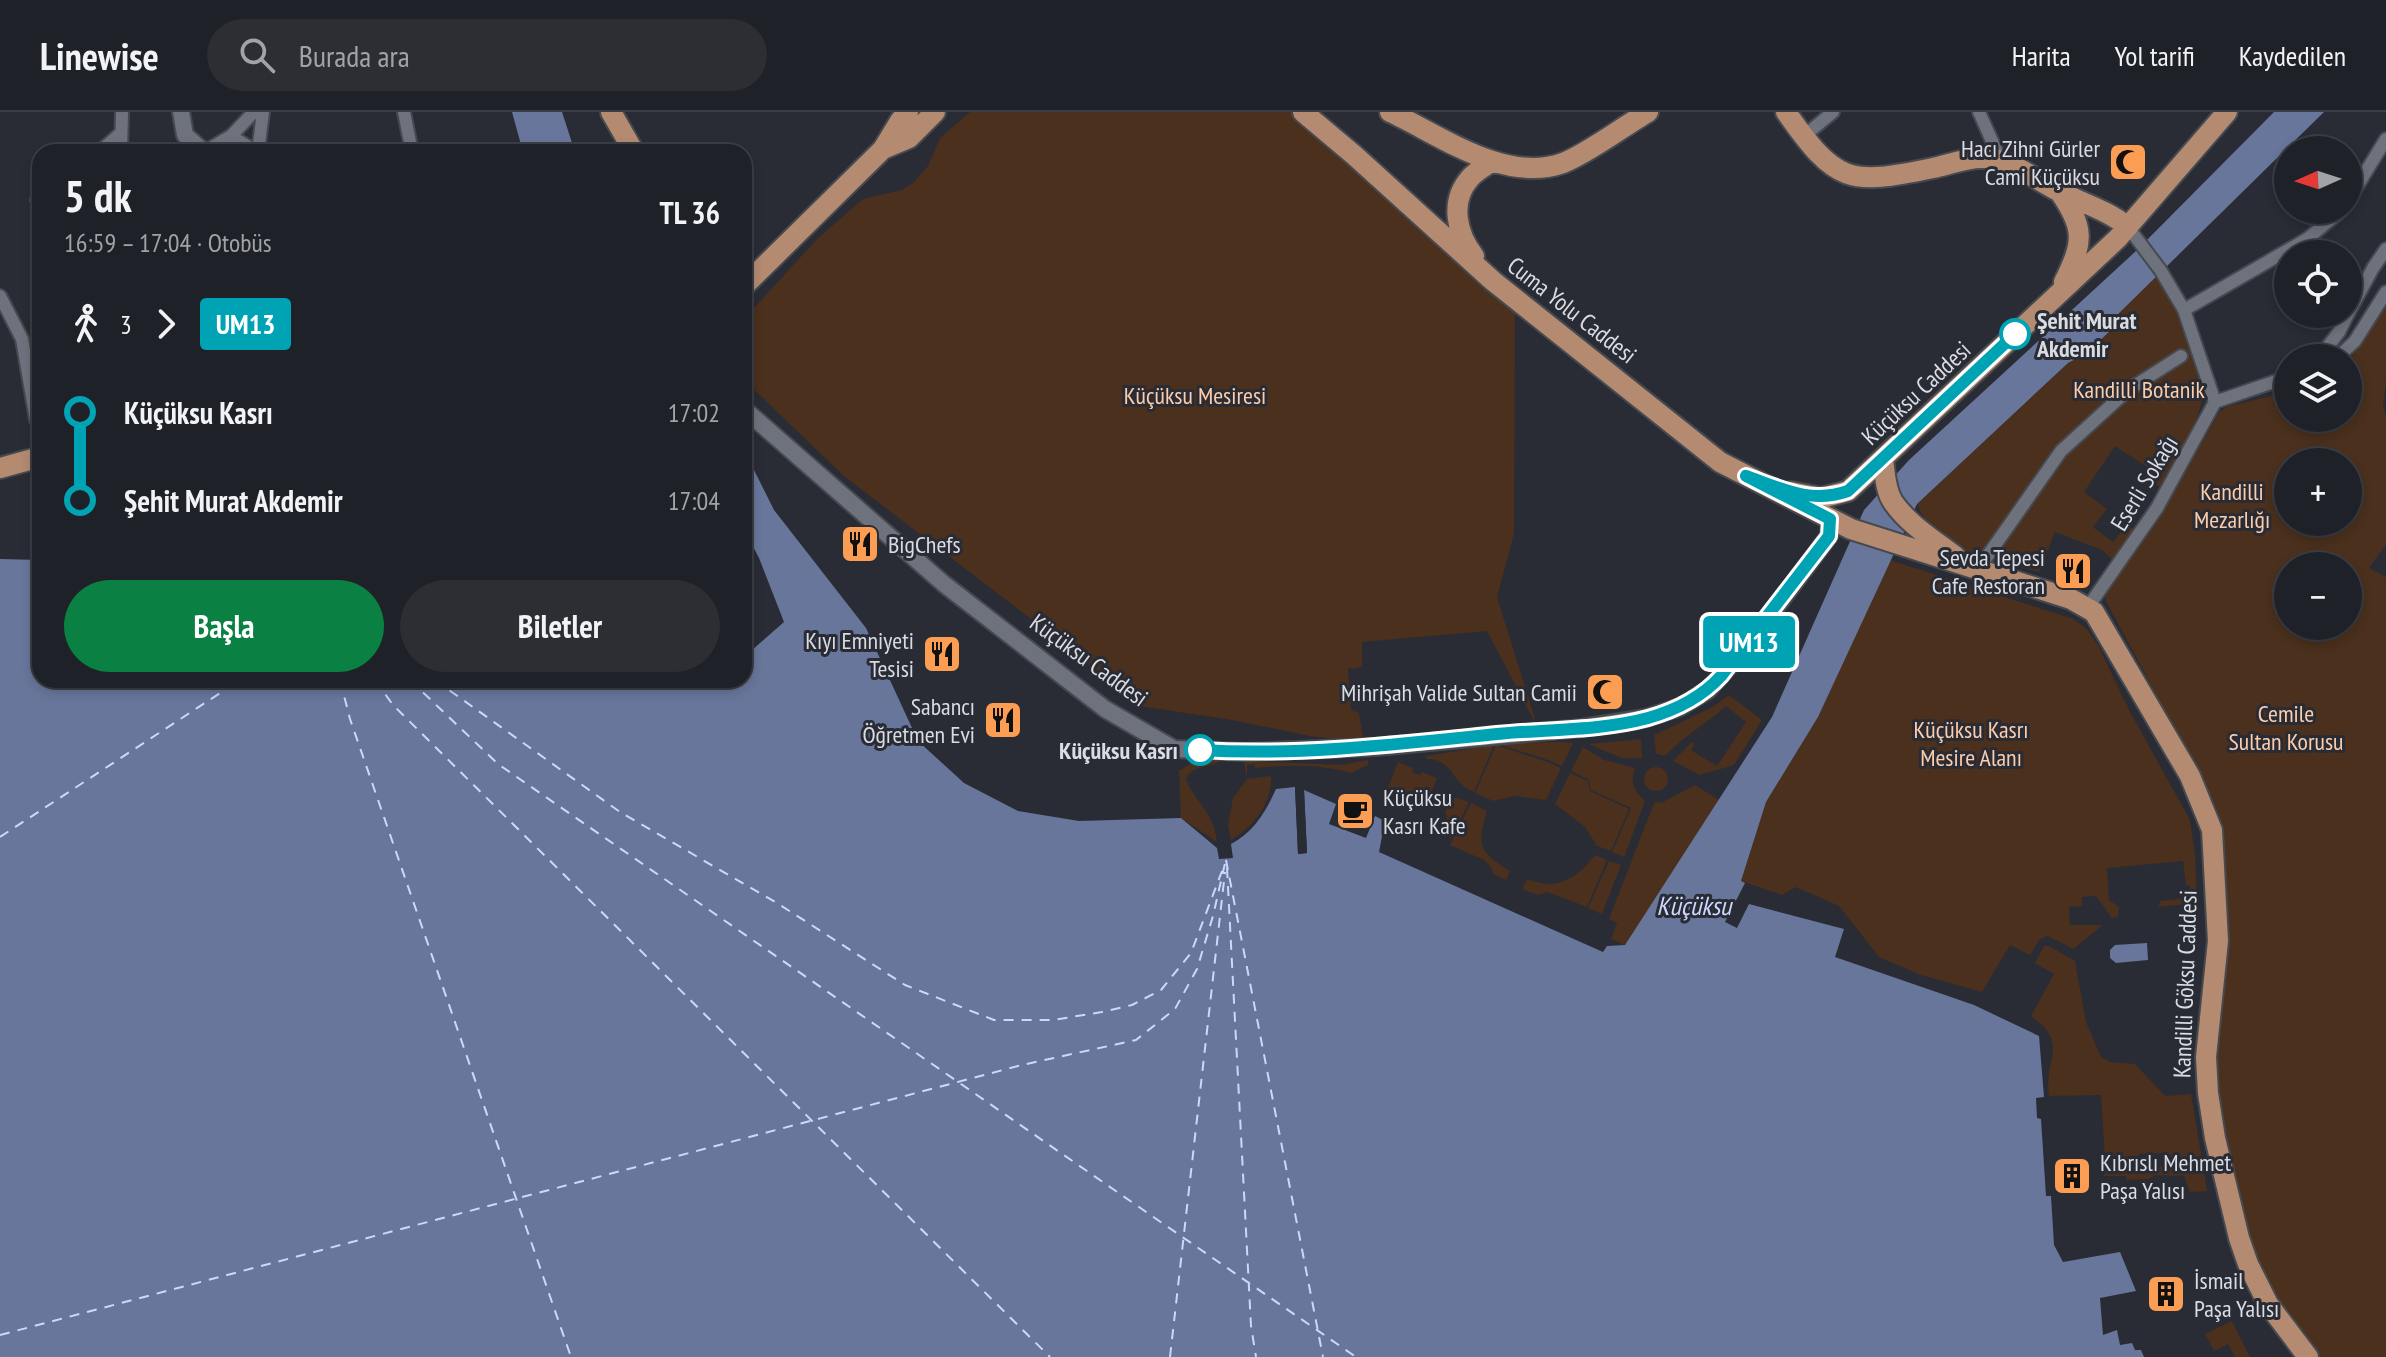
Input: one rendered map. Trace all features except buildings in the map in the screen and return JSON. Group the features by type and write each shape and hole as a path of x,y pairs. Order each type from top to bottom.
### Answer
{"main road":[{"path":"611,112 629,144"},
{"path":"753,269 883,149 908,112"},
{"path":"883,149 909,138 935,112"},
{"path":"1390,112 1491,162 1540,168 1564,162 1648,112"},
{"path":"1786,112 1803,137 1835,171 1864,179 1980,158 2001,161 2127,228 2129,215 2147,205 2227,112"},
{"name":"Cuma Yolu Caddesi","path":"1306,113 1493,281 1720,462 1829,528"},
{"path":"1491,162 1470,177 1461,193 1456,219 1466,246 1493,281"},
{"path":"2059,191 2073,211 2079,231 2078,254 2059,293"},
{"name":"Küçüksu Caddesi","path":"1746,476 1793,493 1821,498 1848,491 2127,228"},
{"path":"0,468 32,459"},
{"path":"1883,459 1893,502 1920,530 1973,567"},
{"path":"1829,528 1851,529 2088,607"},
{"name":"Kandilli Göksu Caddesi","path":"2088,607 2101,620 2190,776 2212,830 2218,941 2206,1057 2215,1138 2248,1264 2268,1304 2308,1357"}],"street":[{"path":"121,144 122,112"},
{"path":"181,112 185,135 195,144"},
{"path":"218,144 231,136 254,112"},
{"path":"259,144 263,112"},
{"path":"404,112 410,144"},
{"path":"1803,137 1833,112"},
{"path":"1979,112 2001,161"},
{"path":"108,144 121,133"},
{"path":"231,136 244,144"},
{"path":"2362,178 2386,139"},
{"path":"2184,310 2307,239 2325,224"},
{"path":"2127,228 2161,271 2184,310 2215,402 2274,382"},
{"path":"2362,288 2386,249"},
{"path":"2352,344 2386,292"},
{"path":"0,296 22,339 32,397"},
{"path":"1973,567 2061,451 2128,390 2181,356"},
{"name":"Eserli Sokağı","path":"2088,607 2157,508 2215,402"},
{"name":"Küçüksu Caddesi","path":"752,416 944,584 1105,709 1174,749 1245,752 1375,747 1582,728 1646,718 1680,707 1708,690 1746,647 1829,528"}],"green space":[{"name":"Küçüksu Mesiresi","path":"970,112 1294,112 1515,311 1514,534 1497,597 1535,719 1487,631 1362,642 1362,667 1348,669 1351,710 1359,713 1363,738 1349,741 1310,736 1140,706 845,477 752,388 752,310 817,239 863,199 902,190 913,183 928,166 940,138"},
{"name":"Kandilli Botanik","path":"2157,274 2172,300 2203,386 2202,398 2194,424 2162,488 2149,480 2153,471 2115,446 2084,492 2107,509 2093,527 2113,542 2127,525 2135,530 2114,561 2102,550 2055,532 2039,572 1969,552 1938,533 1917,504 2068,363 2087,353 2110,321"},
{"name":"Cemile Sultan Korusu","path":"2386,302 2383,406 2386,417 2386,544 2369,568 2386,577 2386,1357 2318,1357 2269,1291 2251,1249 2224,1136 2216,1048 2228,943 2227,897 2219,827 2212,804 2106,601 2105,594 2158,520 2220,411 2274,395 2274,432 2362,432 2360,344"},
{"name":"Küçüksu Kasrı Mesire Alanı","path":"1890,560 2073,619 2086,628 2190,820 2197,903 2158,907 2161,901 2190,898 2190,885 2186,885 2183,861 2107,868 2109,900 2119,907 2118,917 2112,918 2096,896 2082,897 2082,906 2069,907 2070,925 2103,925 2074,949 2047,936 2039,940 2030,955 2010,945 1982,992 1921,975 1879,957 1839,906 1796,887 1782,895 1741,881 1766,802 1818,717"},
{"path":"1729,695 1762,720 1734,765 1700,775 1673,761 1692,742 1695,744 1691,750 1717,766 1746,722 1726,706 1665,756 1656,754 1654,735 1713,707"},
{"path":"1641,739 1642,758 1622,758 1588,744"},
{"path":"1495,743 1573,743 1562,766"},
{"path":"1494,745 1474,792 1460,783 1442,763 1426,756"},
{"path":"1496,745 1561,768 1546,800 1515,796 1493,801 1475,793"},
{"path":"1583,747 1604,760 1635,768 1634,786 1645,801 1624,857 1612,852 1631,808 1591,790 1589,780 1571,771"},
{"path":"1196,760 1221,761 1197,769 1186,779 1212,822 1217,842 1181,818 1179,771"},
{"path":"1368,760 1368,765 1351,773 1315,767 1255,768 1254,764 1247,765 1247,779 1244,763 1249,761 1341,765"},
{"path":"1398,762 1413,768 1412,772 1437,778 1427,803 1388,788"},
{"path":"1656,767 1665,770 1668,779 1665,788 1656,791 1647,788 1644,779 1647,770"},
{"path":"1570,773 1588,781 1590,791 1629,809 1611,851 1597,846 1585,827 1555,804"},
{"path":"1271,776 1269,795 1254,821 1231,840 1228,825 1233,798 1247,779"},
{"path":"1695,785 1719,800 1625,945 1611,939 1617,923 1609,919 1654,803 1663,802"},
{"path":"1449,799 1469,802 1451,839 1447,833 1445,808"},
{"path":"1471,803 1487,811 1482,833 1483,847 1492,859 1510,871 1506,880 1493,874 1484,860 1450,845"},
{"path":"1595,855 1607,860 1587,907 1547,892 1538,895 1522,889 1527,879 1548,884 1565,880 1581,871"},
{"path":"1609,861 1621,865 1602,914 1588,908"},
{"path":"2044,946 2075,961 2086,1022 2101,1057 2111,1062 2135,1064 2165,1096 2191,1094 2207,1191 2190,1192 2184,1176 2155,1175 2149,1179 2127,1180 2126,1176 2104,1176 2104,1168 2169,1166 2168,1153 2105,1159 2101,1095 2049,1096 2053,1044 2043,1026 2031,1016 2054,974 2035,963"},
{"path":"2232,1321 2250,1357 2235,1357 2228,1344 2214,1351 2205,1334"}],"water":[{"path":"512,112 562,112 572,144 521,144"},
{"name":"Küçüksu","path":"2274,112 2324,112 2300,136 2274,136 2274,161 2111,321 2112,329 2087,353 2068,363 1917,504 1818,717 1766,802 1741,881 1745,883 1725,922 1737,928 1749,904 1844,929 1835,957 1974,1005 2039,1036 2044,1097 2036,1098 2037,1118 2041,1119 2046,1196 2051,1196 2054,1245 2063,1262 2120,1252 2136,1291 2100,1298 2103,1335 2117,1330 2120,1345 2132,1343 2144,1357 0,1357 0,559 32,560 32,688 752,688 752,650 784,622 752,544 752,466 774,510 866,628 918,741 964,783 1018,811 1079,821 1181,818 1217,848 1219,859 1233,858 1231,844 1258,820 1276,789 1295,787 1298,854 1307,853 1304,790 1336,804 1329,824 1366,838 1375,816 1385,821 1379,852 1603,952 1607,946 1625,945 1772,717 1864,510 1909,460 2136,251"},
{"path":"2147,943 2148,960 2116,963 2110,958 2110,950 2115,945"}],"pier":[{"path":"1295,787 1299,788 1302,850 1300,789 1304,790 1307,853 1298,854"}],"ferry route":[{"path":"0,837 228,688"},
{"path":"342,688 350,719 571,1357"},
{"path":"381,688 393,705 1050,1357"},
{"path":"418,688 498,764 1356,1357"},
{"path":"446,688 620,812 777,903 905,985 994,1020 1053,1020 1102,1012 1132,1005 1161,990 1191,953 1222,871"},
{"path":"0,1335 1022,1065 1136,1040 1175,1009 1197,969 1226,859"},
{"path":"1226,860 1323,1357"},
{"path":"1227,868 1251,1326 1256,1357"},
{"path":"1170,1357 1225,872"}],"bus line":[{"name":"UM13","path":"1200,750 1245,752 1375,747 1582,728 1646,718 1680,707 1708,690 1721,676 1829,536 1830,519 1746,476 1793,493 1821,498 1848,491 2015,334"}],"place":[{"name":"Hacı Zihni Gürler Cami Küçüksu","path":"2128,162"},
{"name":"Şehit Murat Akdemir","path":"2015,334"},
{"name":"BigChefs","path":"860,544"},
{"name":"Sevda Tepesi Cafe Restoran","path":"2073,571"},
{"name":"Kıyı Emniyeti Tesisi","path":"942,654"},
{"name":"Mihrişah Valide Sultan Camii","path":"1605,692"},
{"name":"Sabancı Öğretmen Evi","path":"1003,720"},
{"name":"Küçüksu Kasrı","path":"1200,750"},
{"name":"Küçüksu Kasrı Kafe","path":"1355,811"},
{"name":"Kıbrıslı Mehmet Paşa Yalısı","path":"2072,1176"},
{"name":"İsmail Paşa Yalısı","path":"2166,1294"}],"park label":[{"name":"Kandilli Mezarlığı","path":"2232,505"}]}
